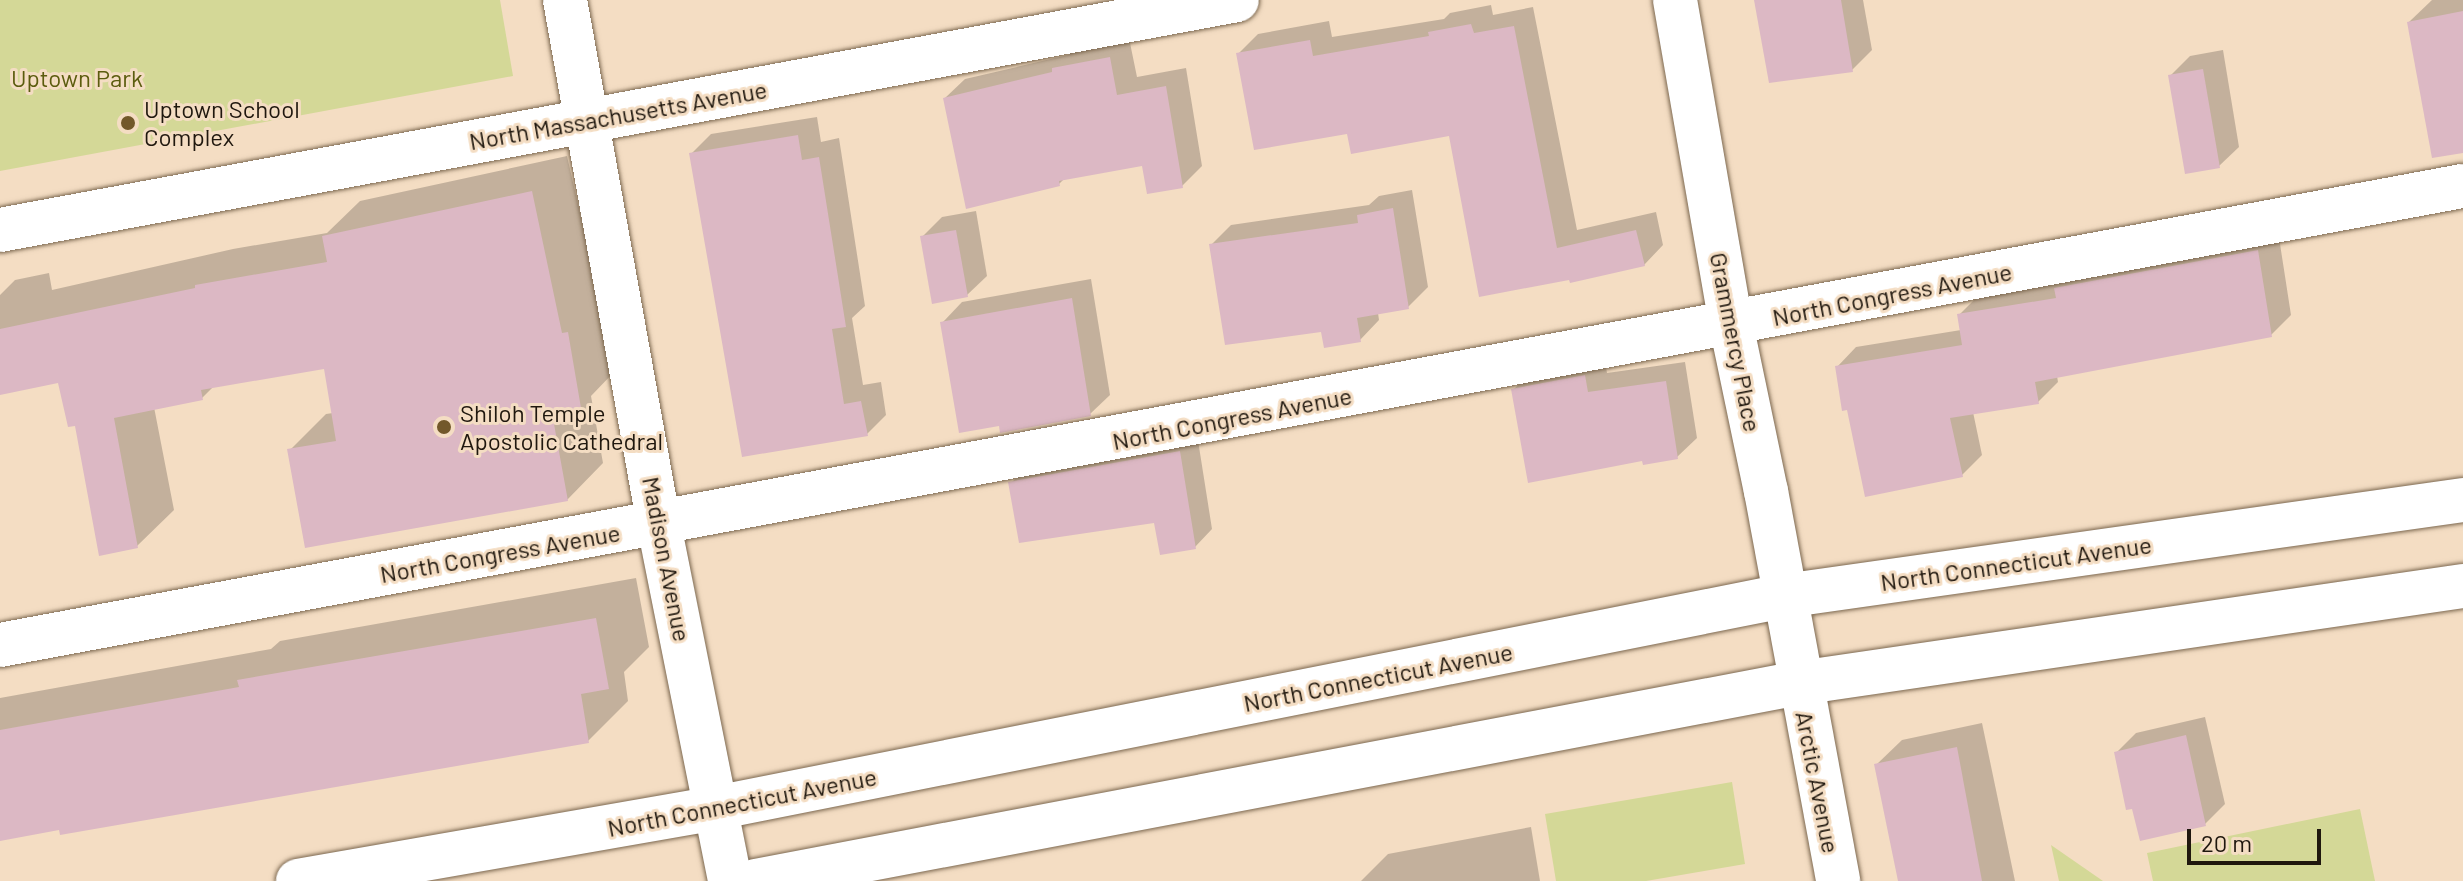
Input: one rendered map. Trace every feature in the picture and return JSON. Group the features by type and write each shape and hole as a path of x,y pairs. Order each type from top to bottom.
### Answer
{"street":[{"name":"Madison Avenue","path":"565,0 659,525 730,881"},
{"name":"North Massachusetts Avenue","path":"0,230 1237,0"},
{"name":"Grammercy Place","path":"1675,0 1731,324 1799,683"},
{"name":"North Congress Avenue","path":"0,645 659,525 2463,186"},
{"name":"North Connecticut Avenue","path":"298,881 715,808 1784,596 2463,500"},
{"path":"755,881 1799,683 2463,586"},
{"name":"Arctic Avenue","path":"1799,683 1838,881"}],"green space":[{"name":"Uptown Park","path":"0,0 500,0 513,76 0,171"},
{"path":"1732,782 1745,864 1646,881 1556,881 1545,814"},
{"path":"2360,809 2375,881 2153,881 2147,853"},
{"path":"2051,845 2103,881 2059,881"}],"building":[{"path":"1754,0 1841,0 1853,72 1769,83"},
{"path":"2463,11 2463,153 2432,158 2407,22"},
{"path":"1471,24 1474,33 1514,26 1557,248 1636,230 1645,266 1570,283 1569,280 1479,297 1449,136 1351,154 1347,134 1254,150 1236,53 1310,40 1313,56 1429,36 1428,32"},
{"path":"1110,57 1117,95 1166,86 1183,188 1147,194 1142,166 1059,181 1060,186 966,209 943,98 1052,72 1052,68"},
{"path":"2203,69 2220,168 2185,174 2168,75"},
{"path":"798,135 802,160 819,157 846,327 832,329 844,404 861,401 868,436 742,457 689,153"},
{"path":"532,191 562,333 568,332 581,408 552,413 568,501 305,548 287,449 336,441 324,369 201,390 203,400 114,418 138,548 99,556 75,426 68,427 58,383 0,395 0,329 195,288 195,285 327,262 322,236"},
{"path":"1393,208 1409,309 1357,318 1361,342 1324,348 1321,332 1225,345 1209,244 1358,223 1357,215"},
{"path":"956,230 968,297 932,304 920,236"},
{"path":"2258,250 2272,337 2035,382 2039,404 1950,418 1963,477 1865,497 1847,410 1842,411 1835,366 1962,345 1957,314 2056,298 2054,288"},
{"path":"1072,298 1091,416 1000,433 999,426 959,433 940,322"},
{"path":"1585,375 1588,392 1666,381 1678,459 1643,465 1642,461 1528,483 1511,389"},
{"path":"1180,451 1196,549 1160,555 1154,523 1019,543 1008,482"},
{"path":"596,618 609,689 581,694 589,743 60,835 59,830 0,841 0,730 239,687 237,680"},
{"path":"2186,735 2206,826 2140,841 2132,809 2126,810 2114,752"},
{"path":"1957,747 1982,881 1898,881 1874,764"}],"place":[{"name":"Uptown School Complex","path":"128,123"},
{"name":"Shiloh Temple Apostolic Cathedral","path":"444,427"}]}
